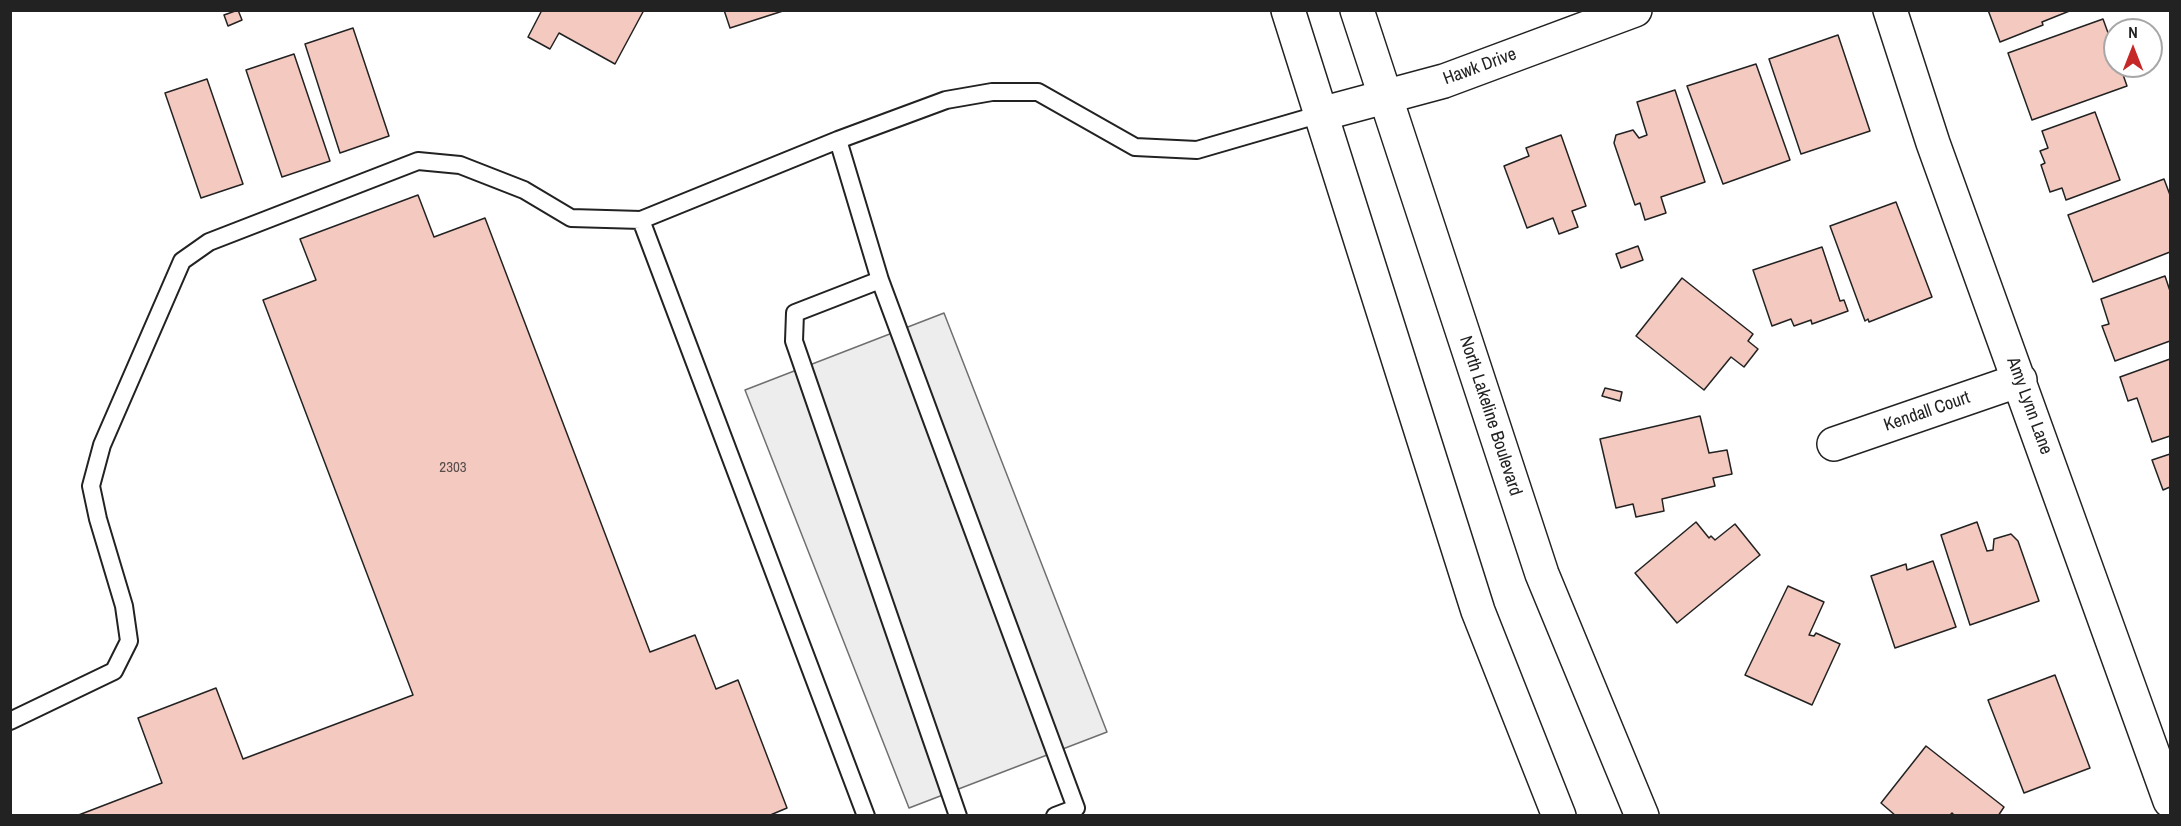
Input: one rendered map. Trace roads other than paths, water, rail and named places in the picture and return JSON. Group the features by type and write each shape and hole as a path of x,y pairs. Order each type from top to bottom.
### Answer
{"main road":[{"path":"1288,10 1478,611 1559,816"},
{"name":"North Lakeline Boulevard","path":"1357,10 1542,574 1642,816"},
{"name":"Hawk Drive","path":"1321,114 1443,81 1635,10"},
{"name":"Amy Lynn Lane","path":"1890,10 1933,143 2170,801"},
{"name":"Kendall Court","path":"1834,444 2020,380"}],"lane":[{"path":"10,721 114,671 129,641 124,606 98,519 91,486 102,445 182,261 210,242 418,161 460,165 524,190 571,218 641,220 838,140 946,100 992,92 1038,92 1135,147 1197,150 1321,114"},
{"path":"838,140 880,280 1076,808 1055,816"},
{"path":"641,220 866,816"},
{"path":"880,280 795,313 794,340 958,816"}]}
